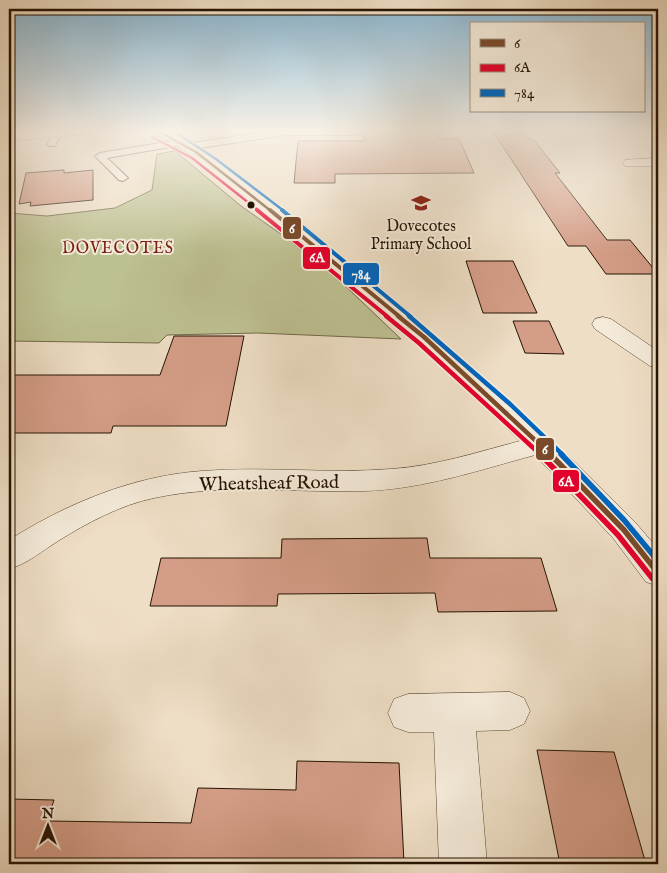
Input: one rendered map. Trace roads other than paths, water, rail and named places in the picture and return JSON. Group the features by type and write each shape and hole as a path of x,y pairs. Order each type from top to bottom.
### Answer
{"street":[{"path":"220,171 330,258 424,337 541,445 624,530 658,572"},
{"path":"603,324 658,361"},
{"name":"Wheatsheaf Road","path":"9,556 44,533 92,509 173,484 220,480 346,481 393,479 453,470 541,445"},
{"path":"408,713 510,711"},
{"path":"454,712 463,864"}],"lane":[{"path":"115,171 122,178"}],"place":[{"name":"Dovecotes Primary School","path":"421,203"}],"district":[{"name":"DOVECOTES","path":"118,247"}]}
